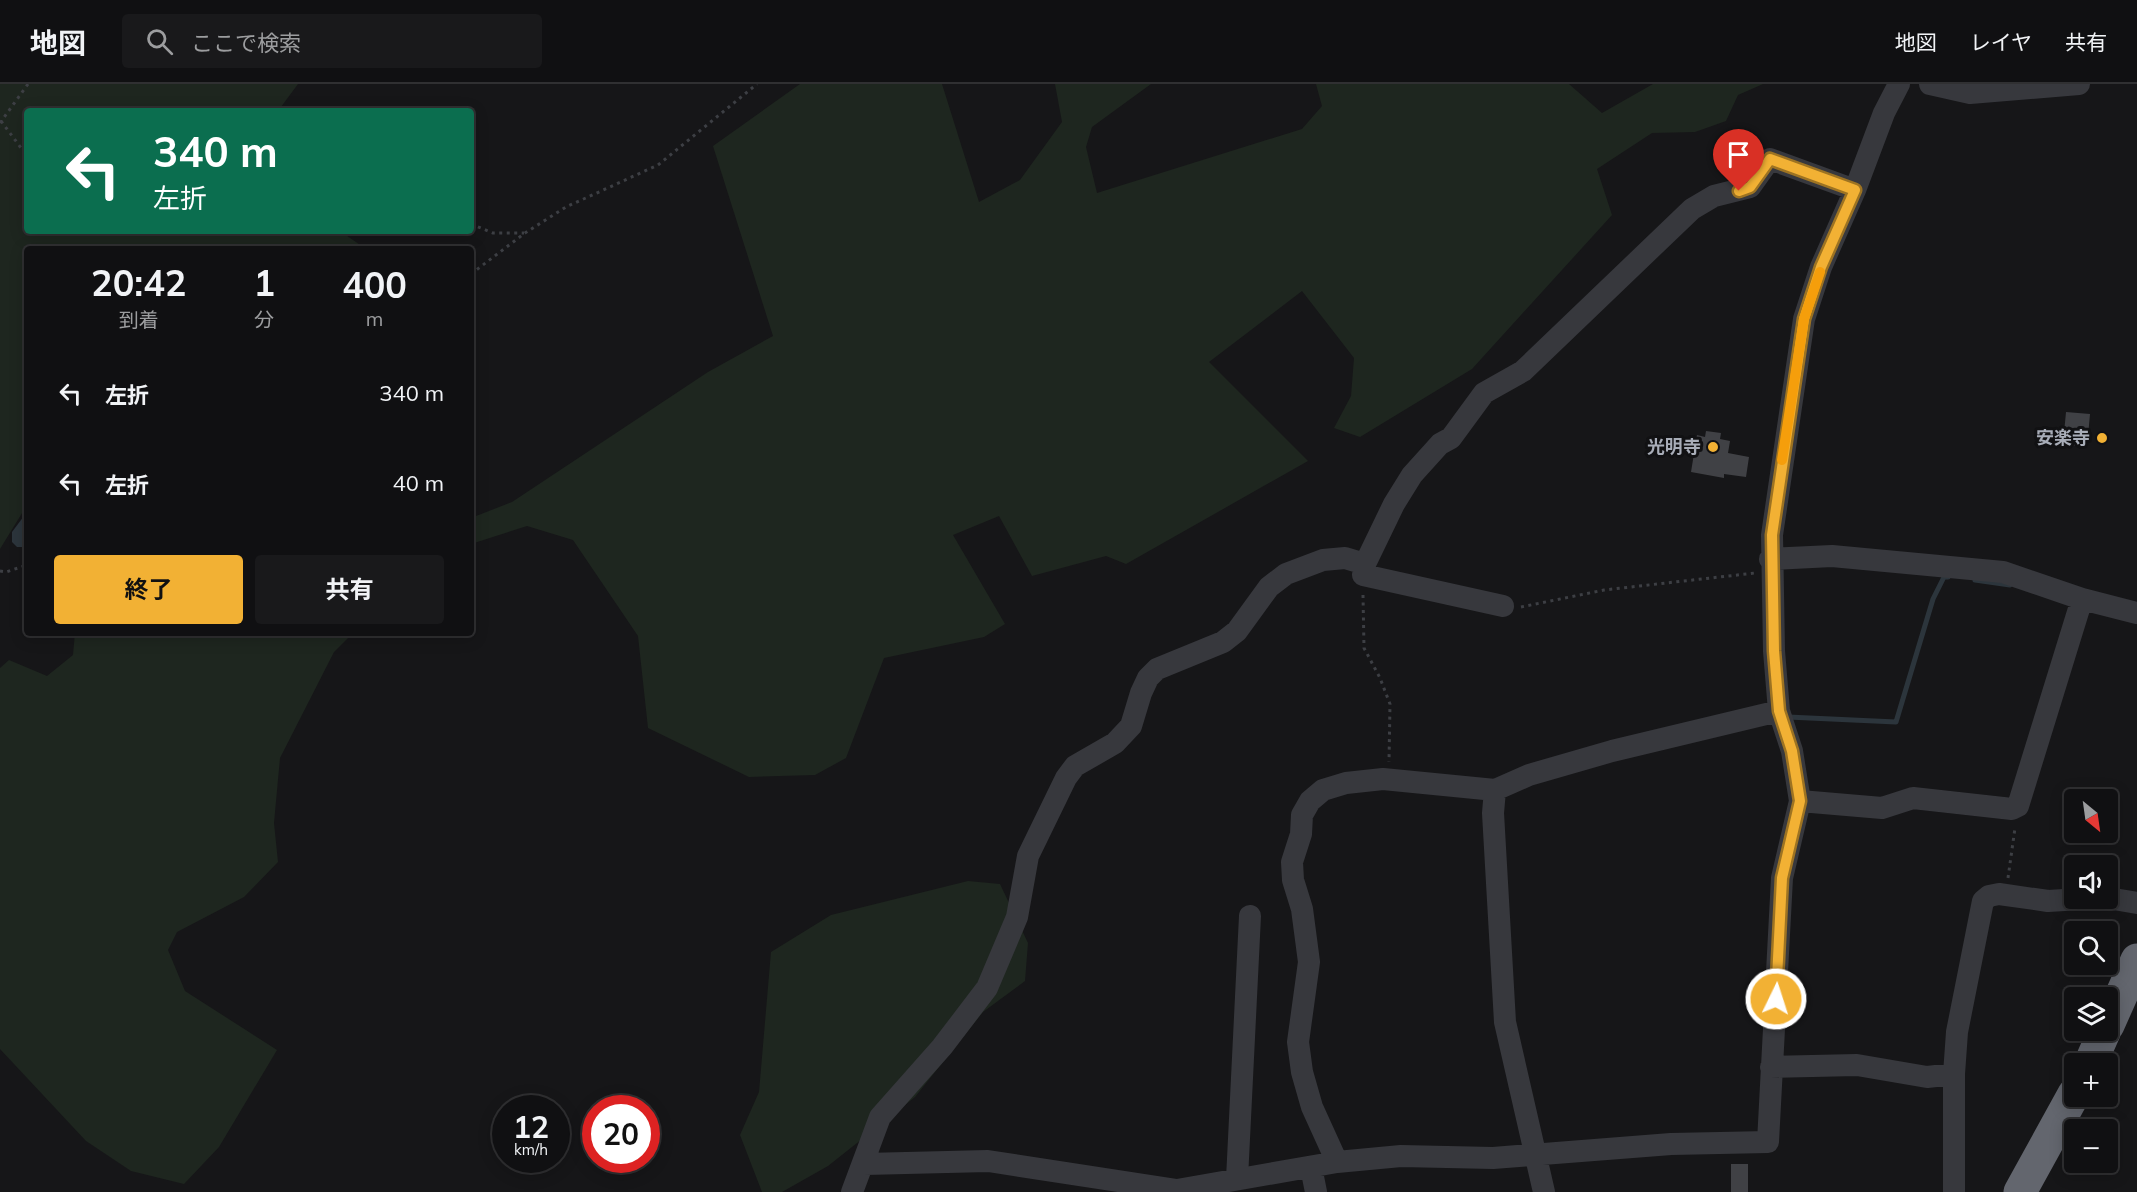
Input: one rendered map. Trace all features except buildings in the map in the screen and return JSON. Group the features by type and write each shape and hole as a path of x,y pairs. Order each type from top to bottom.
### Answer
{"highway":[{"path":"2118,1003 2137,960"},
{"path":"2020,1192 2067,1107"}],"street":[{"path":"865,1164 988,1161 1178,1191 1337,1162 1401,1156 1536,1156 1671,1143 1768,1142 1782,878 1800,801 1792,751 1779,711 1771,563 1782,455 1804,319 1821,267 1855,190 1884,113 1899,84"},
{"path":"1941,85 1970,93 2079,84"},
{"path":"1364,570 1394,504 1412,475 1440,444 1451,438 1479,399 1523,371 1702,201 1750,187 1770,159 1855,190"},
{"path":"1771,563 1832,556 2003,572 2082,599 2137,613"},
{"path":"852,1192 865,1164 880,1117 942,1047 987,988 1017,917 1028,856 1066,778 1075,766 1115,743 1131,726 1148,678 1168,664 1223,642 1237,631 1269,587 1286,574 1323,560 1345,558 1364,570 1503,606"},
{"path":"1800,801 1882,808 1913,798 2012,809 2018,806 2082,599"},
{"path":"1337,1162 1311,1107 1300,1062 1298,1032 1309,976 1309,962 1302,909 1293,880 1292,862 1301,834 1302,816 1310,801 1323,790 1346,783 1386,779 1495,790 1529,775 1612,751 1779,711"},
{"path":"1495,790 1493,813 1505,1022 1544,1192"},
{"path":"1954,1192 1954,1074 1957,1032 1983,902 1989,896 2005,894 2048,901 2064,900"},
{"path":"2118,900 2137,903"},
{"path":"1237,1179 1250,916"},
{"path":"1771,1067 1857,1065 1916,1076 1954,1074"},
{"path":"1311,1167 1316,1192"}],"path":[{"path":"24,152 1,122 28,84"},
{"path":"474,272 525,233 566,207 658,165 757,84"},
{"path":"474,225 493,233 525,233"},
{"path":"1503,606 1526,606 1604,590 1762,572 1771,563"},
{"path":"0,571 6,572 24,566"},
{"path":"1364,570 1364,648 1380,678 1390,704 1390,757 1386,779"},
{"path":"2005,894 2018,806"}],"shaded area":[{"path":"0,84 298,84 280,108 24,108 24,234 344,234 362,246 24,246 24,510 0,549"},
{"path":"800,84 942,84 979,202 1020,180 1062,122 1055,84 1151,84 1092,127 1086,147 1097,193 1302,129 1322,106 1316,84 1569,84 1602,113 1653,84 1763,84 1738,95 1726,121 1695,132 1652,133 1597,169 1612,215 1472,369 1360,437 1334,428 1351,396 1354,358 1302,291 1209,362 1308,461 1126,564 1106,556 1032,576 999,516 953,535 1005,624 984,637 884,658 846,758 815,775 749,777 648,728 638,636 573,540 527,526 474,543 474,517 512,502 708,372 773,336 713,146"},
{"path":"24,516 24,547 17,547 12,542 12,532"},
{"path":"75,636 350,636 334,652 280,758 274,823 278,862 244,897 177,932 168,950 185,991 277,1050 219,1147 184,1184 131,1171 86,1141 0,1049 0,668 9,660 47,676 73,655"},
{"path":"968,881 1000,884 1028,943 1025,981 983,1012 915,1097 828,1166 782,1192 762,1192 740,1135 759,1092 771,952 831,915"}],"waterway":[{"path":"1788,717 1896,722 1933,599 1944,577 1948,577"},
{"path":"1975,580 2010,585"}],"slow traffic":[{"path":"1782,460 1804,319 1820,272"}],"place":[{"name":"安楽寺","path":"2102,438"},
{"name":"光明寺","path":"1713,447"}],"route":[{"path":"1739,191 1750,187 1770,159 1855,190 1821,267 1804,319 1782,455 1772,535 1770,559 1779,711 1792,751 1800,801 1782,878 1776,999"}]}
